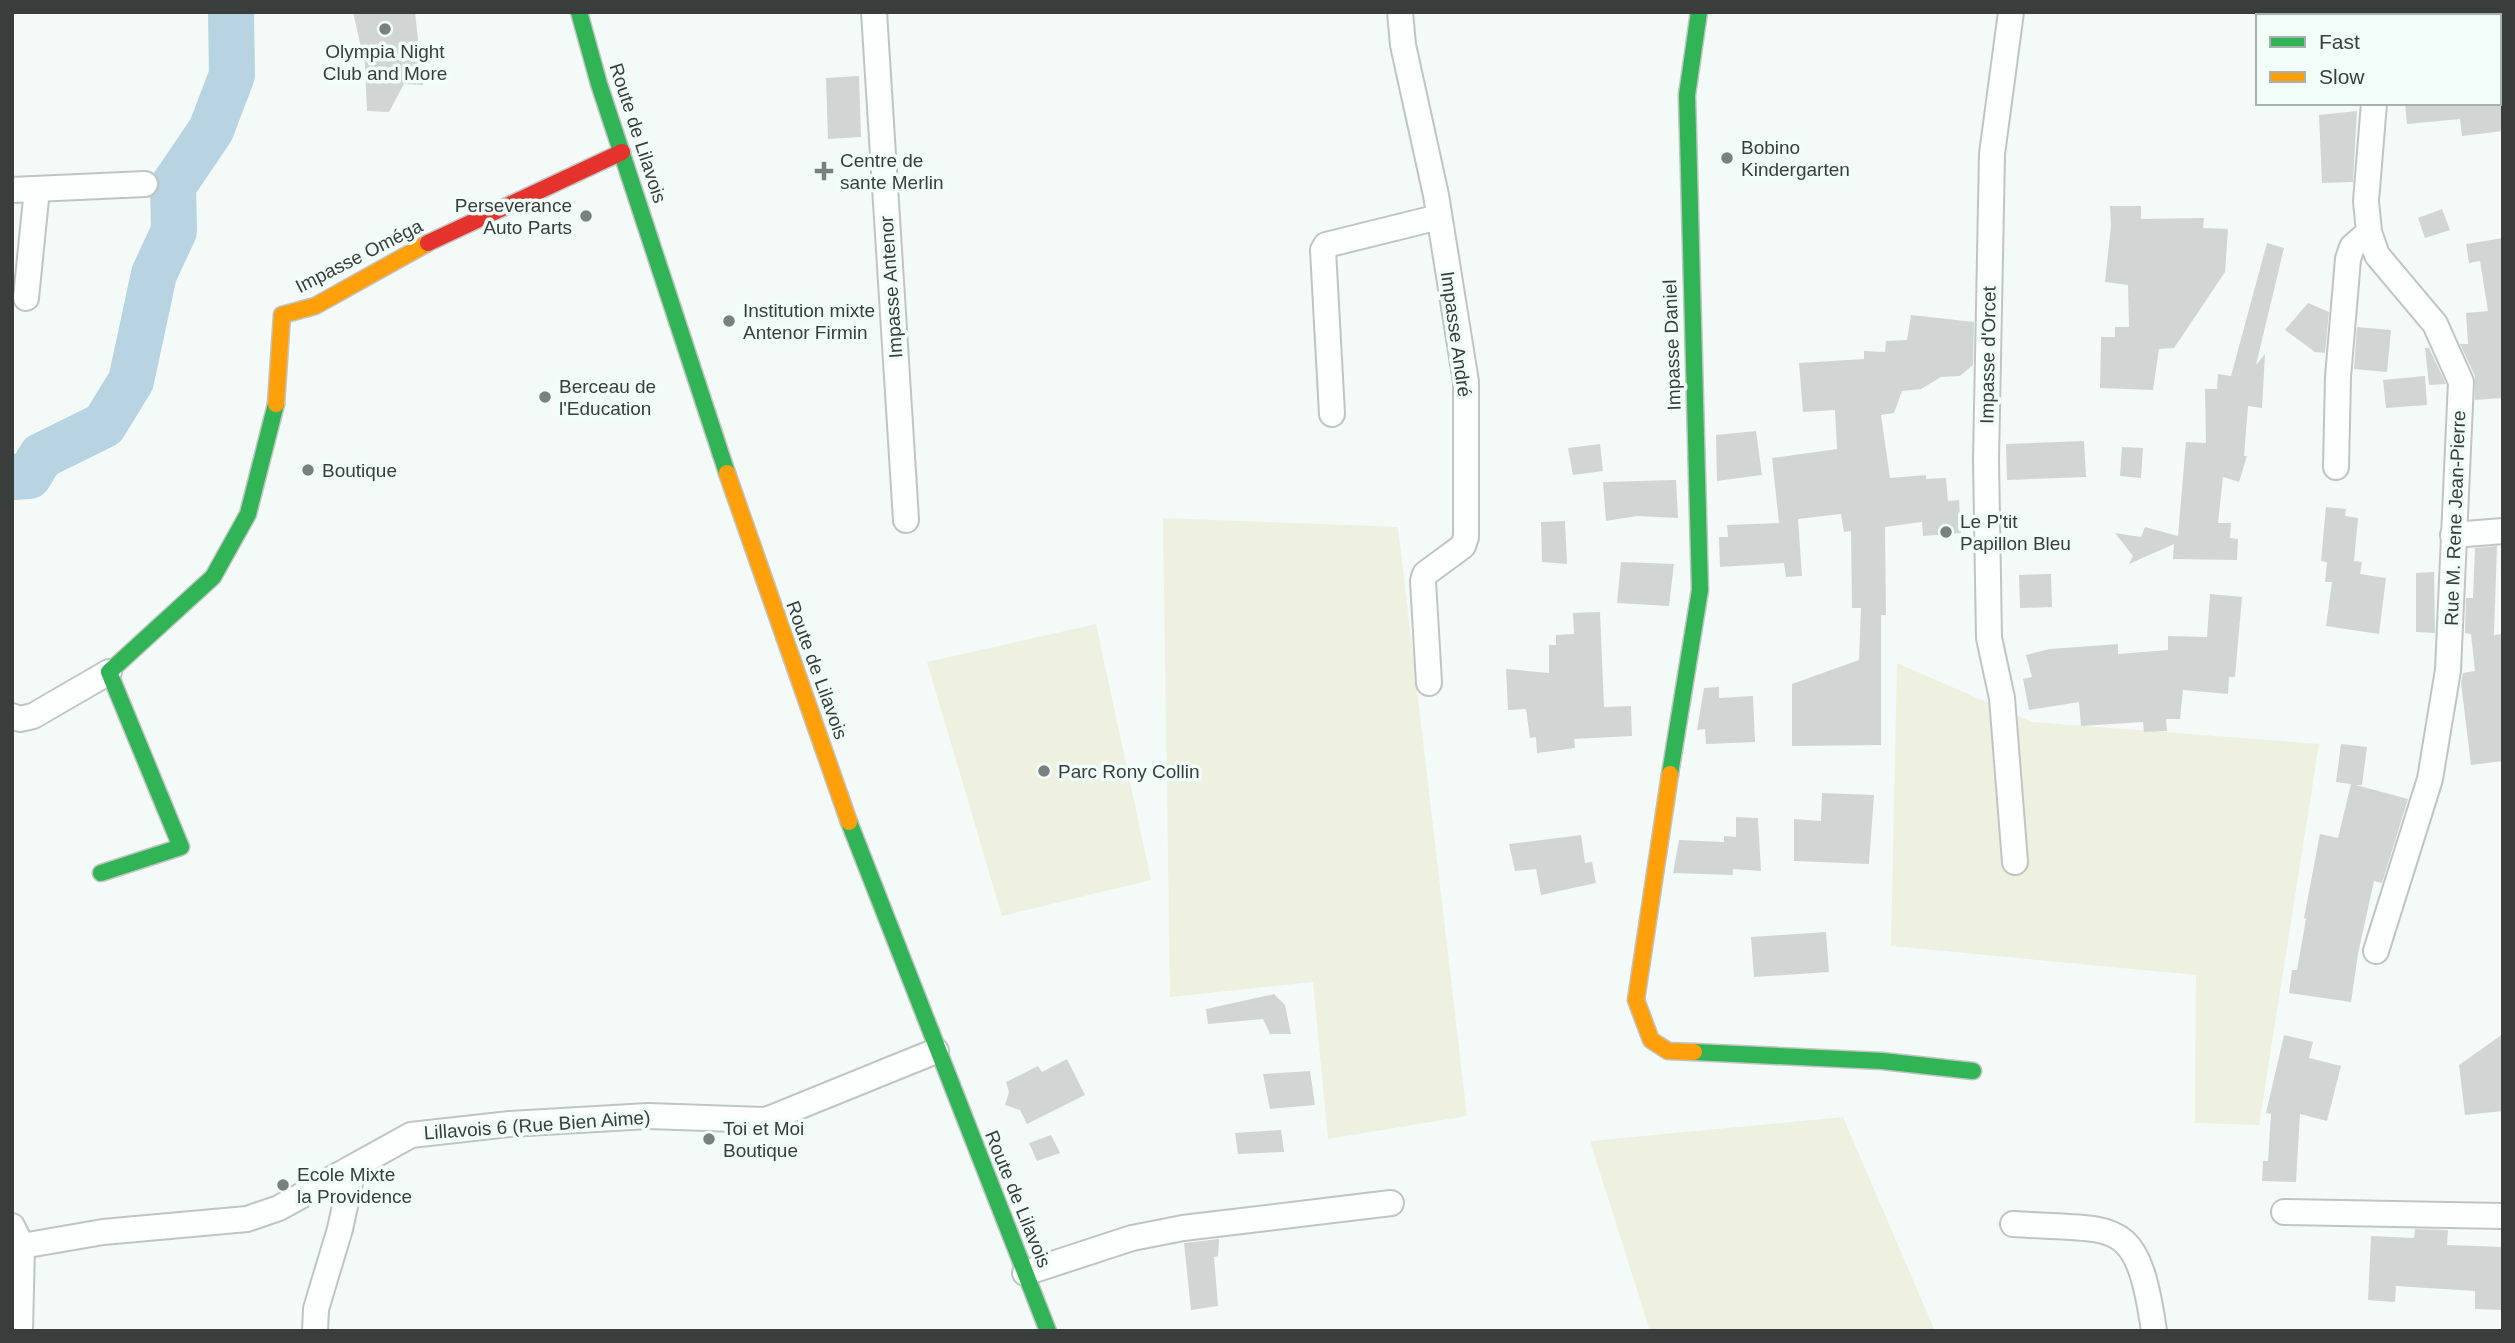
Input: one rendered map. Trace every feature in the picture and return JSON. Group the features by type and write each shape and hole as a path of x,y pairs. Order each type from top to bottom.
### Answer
{"street":[{"name":"Route de Lilavois","path":"579,12 622,152 769,599 852,831 1048,1331"},
{"name":"Impasse Antenor","path":"874,12 906,520"},
{"name":"Impasse André","path":"1400,12 1403,45 1439,217 1466,382 1466,537 1463,545 1425,574 1423,581 1429,683"},
{"name":"Impasse Daniel","path":"1699,12 1687,95 1700,590 1648,904 1636,1000 1651,1040 1668,1051 1882,1061 1973,1071"},
{"name":"Impasse d'Orcet","path":"2011,12 1992,154 1987,446 1989,638 2002,698 2015,862"},
{"name":"Rue M. Rene Jean-Pierre","path":"2374,105 2366,201 2369,232 2377,255 2435,324 2461,382 2448,670 2430,779 2376,951"},
{"name":"Impasse Oméga","path":"109,672 213,577 248,514 276,406 282,315 315,306 423,246 622,152"},
{"path":"12,190 145,184"},
{"path":"26,298 37,189"},
{"path":"1332,414 1323,250 1325,245 1439,217"},
{"path":"2336,467 2339,377 2348,259 2352,247 2369,232"},
{"path":"2453,535 2503,531"},
{"path":"12,716 20,719 33,716 109,672 181,847 102,873"},
{"name":"Lillavois 6 (Rue Bien Aime)","path":"20,1331 17,1236 103,1232 247,1219 279,1208 411,1135 510,1124 648,1115 766,1120 936,1051"},
{"path":"315,1331 316,1309 340,1229 353,1169"},
{"path":"1025,1273 1132,1238 1391,1203"},
{"path":"2284,1212 2503,1216"},
{"path":"2013,1224 2100,1229 2114,1233 2129,1243 2139,1259 2147,1285 2154,1331"}],"green space":[{"path":"1163,518 1398,527 1467,1116 1328,1139 1313,982 1170,997"},
{"name":"Parc Rony Collin","path":"1096,624 1151,880 1002,916 927,662"},
{"path":"1897,663 2032,722 2319,744 2259,1125 2195,1123 2196,975 1891,946"},
{"path":"1843,1117 1935,1331 1650,1331 1590,1141"}],"building":[{"path":"353,12 415,12 423,85 404,84 389,112 367,111 365,65"},
{"path":"859,76 861,137 828,139 826,78"},
{"path":"2503,103 2503,131 2462,136 2460,119 2407,124 2405,105"},
{"path":"2357,111 2353,182 2322,183 2319,115"},
{"path":"2110,206 2141,206 2141,219 2204,218 2203,228 2228,229 2225,272 2174,348 2159,349 2153,390 2100,388 2101,337 2115,337 2115,327 2129,327 2128,285 2105,282 2111,226"},
{"path":"2442,209 2450,230 2425,238 2418,218"},
{"path":"2503,238 2503,398 2475,400 2475,376 2460,344 2468,344 2466,313 2488,311 2480,261 2469,263 2466,244"},
{"path":"2267,243 2284,248 2256,365 2265,354 2262,408 2248,406 2244,456 2247,456 2239,482 2223,477 2218,523 2231,523 2230,538 2238,539 2237,560 2173,559 2174,544 2129,564 2133,556 2115,533 2141,537 2145,527 2178,536 2186,442 2206,443 2205,389 2217,389 2218,374 2231,376"},
{"path":"2308,303 2329,312 2325,353 2315,352 2285,330"},
{"path":"1911,315 1974,322 1973,365 1960,376 1941,377 1921,389 1902,391 1894,413 1881,415 1890,478 1926,475 1926,479 1946,478 1948,501 1959,500 1961,533 1923,536 1922,522 1885,527 1886,615 1881,615 1881,745 1792,746 1792,684 1859,660 1861,608 1852,608 1851,531 1844,532 1841,514 1798,519 1802,576 1786,577 1784,563 1720,567 1719,537 1728,537 1727,525 1779,523 1772,458 1837,449 1835,410 1803,412 1799,363 1864,359 1864,351 1885,352 1886,341 1907,340"},
{"path":"2357,327 2391,330 2387,372 2354,369"},
{"path":"2425,348 2429,348 2446,384 2429,385"},
{"path":"2425,376 2427,405 2386,408 2383,380"},
{"path":"1756,431 1762,475 1717,481 1716,435"},
{"path":"2084,441 2086,477 2007,480 2006,444"},
{"path":"1600,444 1603,471 1573,475 1568,448"},
{"path":"2122,447 2143,448 2141,478 2120,476"},
{"path":"1676,480 1678,518 1637,516 1606,521 1603,482"},
{"path":"2326,507 2346,509 2345,516 2358,518 2354,561 2362,562 2360,574 2386,578 2379,634 2326,626 2332,582 2325,582 2327,562 2321,561"},
{"path":"1565,521 1567,564 1542,562 1541,522"},
{"path":"2497,546 2494,635 2501,634 2503,761 2471,765 2461,683 2463,673 2475,671 2471,634 2465,633 2466,598 2473,598 2475,548"},
{"path":"1621,562 1674,564 1669,606 1617,603"},
{"path":"2434,572 2435,633 2416,632 2416,573"},
{"path":"2051,574 2052,607 2020,608 2019,575"},
{"path":"2210,594 2242,597 2235,677 2229,677 2228,694 2183,690 2180,719 2166,719 2167,731 2144,732 2143,722 2081,726 2079,702 2029,710 2023,679 2032,677 2026,655 2050,649 2118,644 2118,654 2168,650 2168,636 2207,637"},
{"path":"1600,612 1604,707 1631,706 1632,736 1574,739 1575,748 1537,753 1536,737 1530,738 1526,709 1508,710 1506,669 1549,673 1549,645 1556,645 1556,635 1574,634 1573,613"},
{"path":"1719,687 1719,698 1753,696 1755,742 1706,744 1705,729 1697,730 1704,688"},
{"path":"2341,744 2367,747 2362,785 2356,785 2408,799 2382,883 2374,881 2351,1002 2289,993 2292,970 2297,970 2320,834 2338,838 2351,784 2336,782"},
{"path":"1822,793 1874,795 1869,864 1794,861 1794,819 1821,821"},
{"path":"1736,817 1758,818 1761,871 1733,869 1733,875 1673,873 1679,840 1724,842 1724,836 1736,837"},
{"path":"1581,835 1585,863 1592,862 1596,883 1541,895 1536,869 1515,871 1509,844"},
{"path":"1826,932 1829,972 1754,977 1751,937"},
{"path":"1274,994 1285,1005 1291,1034 1270,1034 1263,1019 1208,1024 1206,1009"},
{"path":"2503,1034 2503,1111 2465,1115 2459,1065"},
{"path":"2284,1035 2313,1042 2309,1058 2341,1066 2327,1121 2300,1114 2296,1182 2262,1181 2263,1161 2268,1161 2271,1114 2266,1113"},
{"path":"1067,1059 1085,1095 1027,1124 1020,1110 1005,1105 1009,1092 1006,1082 1038,1066 1042,1072"},
{"path":"1310,1071 1315,1105 1270,1109 1263,1074"},
{"path":"1281,1130 1284,1152 1238,1154 1235,1133"},
{"path":"1051,1135 1060,1153 1037,1161 1029,1143"},
{"path":"2415,1229 2448,1230 2447,1245 2503,1247 2503,1310 2475,1309 2475,1291 2396,1286 2395,1302 2368,1300 2371,1236 2414,1238"},
{"path":"1219,1239 1218,1256 1214,1257 1218,1306 1191,1310 1184,1243"}],"waterway":[{"path":"12,477 29,476 41,456 104,425 131,381 154,274 174,231 173,186 211,130 232,75 231,12"}],"traffic: fast":[{"path":"579,12 599,84 727,473"},
{"path":"1670,774 1700,590 1687,95 1699,12"},
{"path":"101,873 181,847 109,672 213,577 248,514 276,404"},
{"path":"849,822 1048,1331"},
{"path":"1694,1052 1882,1061 1973,1071"}],"traffic: slow":[{"path":"276,404 282,315 315,306 428,243"},
{"path":"727,473 849,822"},
{"path":"1670,774 1636,1000 1651,1040 1668,1051 1694,1052"}],"traffic: jam":[{"path":"428,243 622,152"}],"place":[{"name":"Olympia Night Club and More","path":"385,29"},
{"name":"Bobino Kindergarten","path":"1727,158"},
{"name":"Centre de sante Merlin","path":"824,171"},
{"name":"Perseverance Auto Parts","path":"586,216"},
{"name":"Institution mixte Antenor Firmin","path":"729,321"},
{"name":"Berceau de l'Education","path":"545,397"},
{"name":"Boutique","path":"308,470"},
{"name":"Le P'tit Papillon Bleu","path":"1946,532"},
{"name":"Parc Rony Collin","path":"1044,771"},
{"name":"Toi et Moi Boutique","path":"709,1139"},
{"name":"Ecole Mixte la Providence","path":"283,1185"}]}
